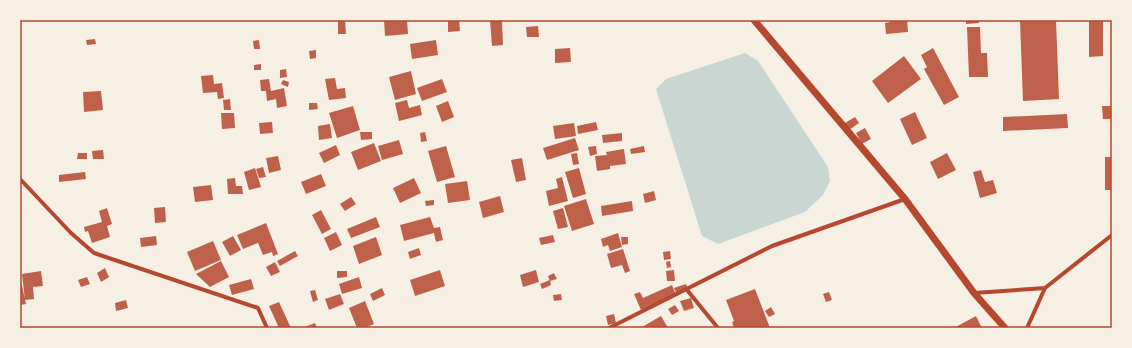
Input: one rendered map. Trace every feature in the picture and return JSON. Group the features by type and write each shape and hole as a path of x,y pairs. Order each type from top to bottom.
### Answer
{"street":[{"path":"754,20 905,199 974,293 1005,328"},
{"path":"20,179 71,233 94,253 258,308 268,328"},
{"path":"609,328 772,246 905,199"},
{"path":"1027,328 1045,288 1112,235"},
{"path":"974,293 1045,288"},
{"path":"687,290 718,328"}],"shaded area":[{"path":"745,53 758,61 828,167 830,181 823,195 805,212 718,244 702,236 656,89 666,79"}],"building":[{"path":"338,20 345,20 346,34 338,34"},
{"path":"384,20 407,20 408,34 385,36"},
{"path":"448,20 459,20 460,31 448,32"},
{"path":"490,20 502,20 503,45 492,46"},
{"path":"889,20 907,20 908,32 886,34 885,23 890,22"},
{"path":"966,20 979,20 979,23 966,24"},
{"path":"1020,20 1056,20 1059,99 1023,101"},
{"path":"1089,20 1103,20 1103,56 1089,57"},
{"path":"538,26 539,37 527,37 526,27"},
{"path":"967,27 980,27 981,53 987,53 988,77 969,77"},
{"path":"95,39 96,44 87,45 86,40"},
{"path":"259,40 260,49 254,49 253,41"},
{"path":"436,40 438,55 412,59 410,44"},
{"path":"570,48 571,62 555,63 555,49"},
{"path":"933,48 959,97 944,105 924,69 927,67 921,55"},
{"path":"316,50 316,58 310,59 309,51"},
{"path":"904,56 921,79 888,103 872,81"},
{"path":"261,64 261,70 254,70 254,65"},
{"path":"286,69 287,77 280,78 280,70"},
{"path":"411,71 416,94 395,100 389,77"},
{"path":"213,75 214,84 222,83 224,98 218,99 217,92 203,93 201,76"},
{"path":"335,78 337,89 345,88 346,98 329,100 325,79"},
{"path":"269,79 271,91 284,88 287,106 277,108 276,99 267,101 266,91 261,91 260,80"},
{"path":"442,79 447,92 422,101 417,88"},
{"path":"283,80 289,82 288,87 281,84"},
{"path":"101,91 103,110 84,112 83,92"},
{"path":"230,99 231,110 224,110 223,100"},
{"path":"407,100 409,108 420,105 422,115 399,121 395,103"},
{"path":"448,101 454,117 442,122 436,106"},
{"path":"309,103 317,103 318,109 309,110"},
{"path":"353,106 360,130 337,138 329,113"},
{"path":"1102,106 1112,106 1112,119 1103,119"},
{"path":"915,112 927,138 912,145 900,119"},
{"path":"221,113 234,113 235,128 222,129"},
{"path":"1067,114 1068,128 1003,131 1003,117"},
{"path":"855,117 859,123 849,130 845,123"},
{"path":"272,122 273,133 260,134 259,123"},
{"path":"596,122 598,130 578,134 577,126"},
{"path":"574,123 576,136 555,139 553,126"},
{"path":"330,124 332,138 319,140 318,126"},
{"path":"865,128 871,139 862,144 856,133"},
{"path":"360,132 372,132 372,139 361,140"},
{"path":"425,132 427,141 421,142 420,133"},
{"path":"622,133 622,141 603,143 602,135"},
{"path":"575,138 579,150 547,160 543,148"},
{"path":"399,140 403,154 382,160 378,146"},
{"path":"374,143 381,161 358,170 351,152"},
{"path":"336,145 340,155 324,163 319,153"},
{"path":"446,146 455,177 437,182 428,151"},
{"path":"596,146 597,154 590,156 588,147"},
{"path":"644,146 645,152 631,154 630,149"},
{"path":"624,149 626,164 610,166 610,169 597,171 595,156 607,155 606,152"},
{"path":"103,150 104,159 93,159 92,151"},
{"path":"78,153 87,153 87,159 77,159"},
{"path":"577,153 579,164 573,165 571,154"},
{"path":"947,153 956,170 938,179 930,162"},
{"path":"278,156 281,170 269,173 266,158"},
{"path":"1105,157 1112,157 1112,190 1105,190"},
{"path":"522,158 526,180 516,182 511,160"},
{"path":"263,167 266,177 259,178 256,169"},
{"path":"255,168 261,187 249,190 244,172"},
{"path":"579,168 586,194 573,198 565,172"},
{"path":"981,170 985,182 993,180 997,193 980,198 973,172"},
{"path":"85,172 86,179 59,182 59,175"},
{"path":"321,174 326,186 306,194 301,182"},
{"path":"562,177 568,201 549,206 546,191 558,188 556,179"},
{"path":"235,178 236,186 242,186 243,194 228,194 227,179"},
{"path":"414,178 421,193 400,203 393,188"},
{"path":"467,181 470,200 448,203 445,184"},
{"path":"211,185 213,200 195,202 193,187"},
{"path":"654,191 656,200 645,203 643,194"},
{"path":"500,196 504,212 483,218 479,202"},
{"path":"351,197 356,204 345,211 340,204"},
{"path":"586,199 594,224 572,231 564,206"},
{"path":"434,200 434,205 426,206 425,201"},
{"path":"632,201 633,211 602,216 601,206"},
{"path":"165,207 166,222 155,223 154,208"},
{"path":"107,208 112,224 107,226 110,237 92,243 88,231 85,232 84,227 102,222 99,211"},
{"path":"563,208 568,227 558,229 553,211"},
{"path":"321,210 331,229 322,234 312,215"},
{"path":"376,217 380,227 351,238 347,229"},
{"path":"430,217 434,228 440,227 443,240 436,242 434,233 404,241 400,225"},
{"path":"266,223 278,254 273,256 272,252 263,255 258,243 243,249 237,235"},
{"path":"336,232 342,245 330,251 324,238"},
{"path":"618,233 622,247 610,251 608,245 603,247 601,239"},
{"path":"553,235 555,242 541,245 539,238"},
{"path":"156,236 157,245 141,247 140,238"},
{"path":"233,236 241,250 230,256 222,242"},
{"path":"376,237 382,255 359,264 353,246"},
{"path":"621,237 628,237 628,244 622,245"},
{"path":"213,241 221,260 195,271 187,252"},
{"path":"419,248 421,255 410,259 408,252"},
{"path":"623,249 630,271 625,273 622,265 611,268 607,254"},
{"path":"295,251 298,256 280,266 277,261"},
{"path":"670,251 671,259 664,260 663,252"},
{"path":"221,261 229,277 210,287 196,274"},
{"path":"670,261 671,267 667,268 666,262"},
{"path":"275,262 280,272 271,276 266,267"},
{"path":"105,268 109,277 101,282 97,273"},
{"path":"440,270 445,286 415,296 410,280"},
{"path":"536,270 539,282 523,287 520,275"},
{"path":"674,270 675,281 667,281 666,271"},
{"path":"41,271 43,286 33,287 34,299 25,300 22,274"},
{"path":"337,271 347,271 347,277 337,278"},
{"path":"554,273 557,279 550,281 548,276"},
{"path":"87,277 90,284 81,287 78,280"},
{"path":"359,277 362,288 342,294 339,284"},
{"path":"251,279 254,289 232,295 229,285"},
{"path":"550,280 551,285 542,289 540,284"},
{"path":"20,281 26,304 20,305"},
{"path":"686,284 688,289 676,293 674,288"},
{"path":"672,285 676,295 641,310 634,294 640,292 643,298"},
{"path":"382,288 385,295 373,301 370,294"},
{"path":"755,289 770,328 734,328 732,322 734,321 726,300"},
{"path":"315,290 318,300 313,302 310,291"},
{"path":"829,292 832,300 826,302 823,294"},
{"path":"340,294 344,304 329,310 325,299"},
{"path":"561,294 562,300 554,301 553,295"},
{"path":"691,298 694,308 684,311 680,301"},
{"path":"126,300 128,308 116,311 115,303"},
{"path":"365,301 374,324 364,328 357,328 349,308"},
{"path":"279,302 291,328 279,328 269,306"},
{"path":"675,305 679,311 672,315 668,309"},
{"path":"771,307 775,314 769,317 765,311"},
{"path":"614,314 616,323 608,325 606,316"},
{"path":"661,316 668,328 642,327"},
{"path":"976,316 982,328 954,328"},
{"path":"315,323 317,328 302,328"}]}
